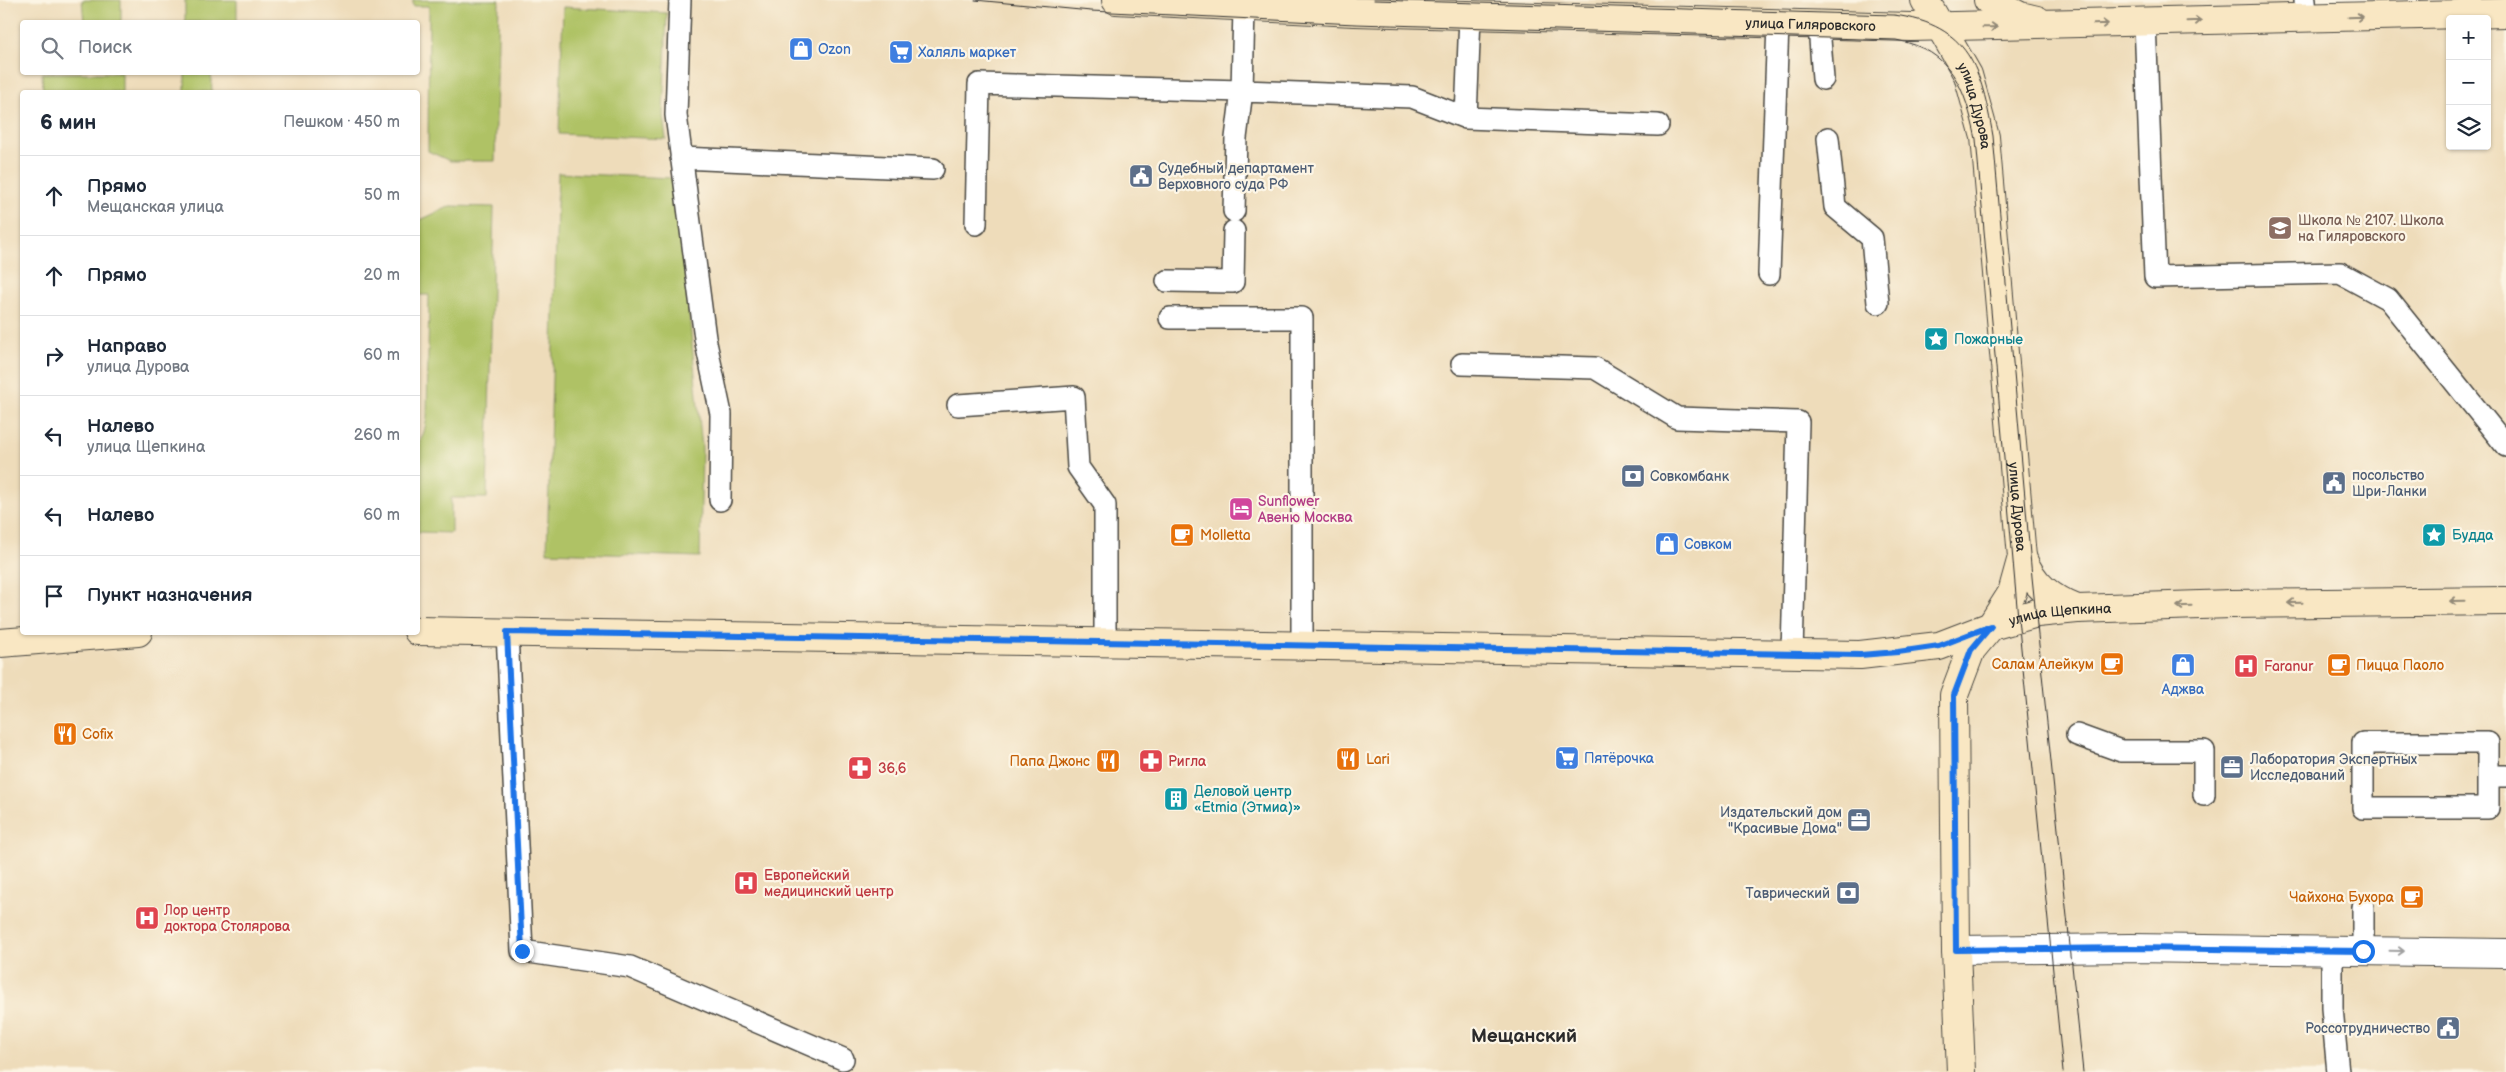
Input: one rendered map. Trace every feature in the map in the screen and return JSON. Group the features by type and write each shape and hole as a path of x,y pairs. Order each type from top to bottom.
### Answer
{"street":[{"name":"улица Гиляровского","path":"1116,0 1244,8 1458,10 1819,26 1942,28 2145,22 2306,9 2503,9"},
{"name":"улица Дурова","path":"1924,0 1968,75 1985,137 2022,557 2012,592 1991,626 1971,650 1954,695 1956,950 1961,1072"},
{"path":"1988,0 2020,16 2056,25"},
{"path":"2022,557 2032,577 2047,594 2061,603 2078,609"},
{"name":"улица Щепкина","path":"420,631 1860,655 1939,646 1991,626 2045,612 2078,609 2506,601"},
{"path":"0,643 46,635"},
{"path":"1956,950 2506,952"}],"lane":[{"path":"680,0 676,115 705,338 721,414 720,500"},
{"path":"1167,281 1233,282 1236,138 1242,91 1244,8"},
{"path":"1458,10 1466,118"},
{"path":"2145,22 2155,277 2340,273 2388,299 2506,446"},
{"path":"1769,274 1778,24"},
{"path":"1819,26 1823,79"},
{"path":"976,224 979,84 1412,97 1466,118 1658,125"},
{"path":"1828,138 1835,208 1872,238 1878,303"},
{"path":"681,158 933,169"},
{"path":"1170,318 1302,318 1302,646"},
{"path":"1462,364 1595,368 1677,418 1798,422 1792,654"},
{"path":"958,405 1074,397 1078,467 1105,505 1105,642"},
{"path":"507,632 522,951 630,966 843,1059"},
{"path":"2077,735 2121,751 2204,751 2204,795"},
{"path":"2363,743 2488,743 2497,776 2488,808 2363,817 2363,743"},
{"path":"2363,907 2363,951"},
{"path":"2332,951 2332,1008 2338,1072"}],"green space":[{"path":"82,0 121,0 121,20 84,20"},
{"path":"185,0 237,0 237,20 185,20"},
{"path":"413,0 499,0 495,161 450,161 428,151 429,6 413,6"},
{"path":"563,7 667,13 663,115 666,139 559,134"},
{"path":"42,75 122,75 122,90 43,90"},
{"path":"185,75 211,75 212,90 185,90"},
{"path":"558,173 672,178 685,271 702,448 700,557 547,552"},
{"path":"451,206 494,207 487,498 451,498 451,533 420,532 420,442 427,418 429,295 420,295 420,220"}],"tram line":[{"path":"975,0 1091,11 1355,24 1896,40 1915,45 1931,53 1943,63 1953,74 1961,88 1976,139 2018,618 2063,1072"},
{"path":"1374,0 1894,15 1920,20 1940,29 1956,40 1967,54 1983,90 1993,136 2032,577 2083,1072"}],"place":[{"name":"Ozon","path":"801,49"},
{"name":"Халяль маркет","path":"901,52"},
{"name":"Судебный департамент Верховного суда РФ","path":"1141,176"},
{"name":"Школа № 2107. Школа на Гиляровского","path":"2280,228"},
{"name":"Пожарные","path":"1936,339"},
{"name":"Совкомбанк","path":"1633,476"},
{"name":"посольство Шри-Ланки","path":"2334,483"},
{"name":"Sunflower Авеню Москва","path":"1241,509"},
{"name":"Molletta","path":"1182,535"},
{"name":"Будда","path":"2434,535"},
{"name":"Совком","path":"1667,544"},
{"name":"Салам Алейкум","path":"2112,664"},
{"name":"Аджва","path":"2183,665"},
{"name":"Пицца Паоло","path":"2339,665"},
{"name":"Faranur","path":"2246,666"},
{"name":"Cofix","path":"65,734"},
{"name":"Пятёрочка","path":"1567,758"},
{"name":"Lari","path":"1348,759"},
{"name":"Папа Джонс","path":"1108,761"},
{"name":"Ригла","path":"1151,761"},
{"name":"Лаборатория Экспертных Исследований","path":"2232,767"},
{"name":"36,6","path":"860,768"},
{"name":"Деловой центр «Etmia (Этмиа)»","path":"1176,799"},
{"name":"Издательский дом \"Красивые Дома\"","path":"1859,820"},
{"name":"Европейский медицинский центр","path":"746,883"},
{"name":"Таврический","path":"1848,893"},
{"name":"Чайхона Бухора","path":"2412,897"},
{"name":"Лор центр доктора Столярова","path":"147,918"},
{"name":"Россотрудничество","path":"2448,1028"}],"district":[{"name":"Мещанский","path":"1524,1036"}],"route":[{"path":"522,951 510,728 511,694 507,632 1860,655 1939,646 1991,626 1971,650 1954,695 1956,950 2131,948 2363,951"}]}
